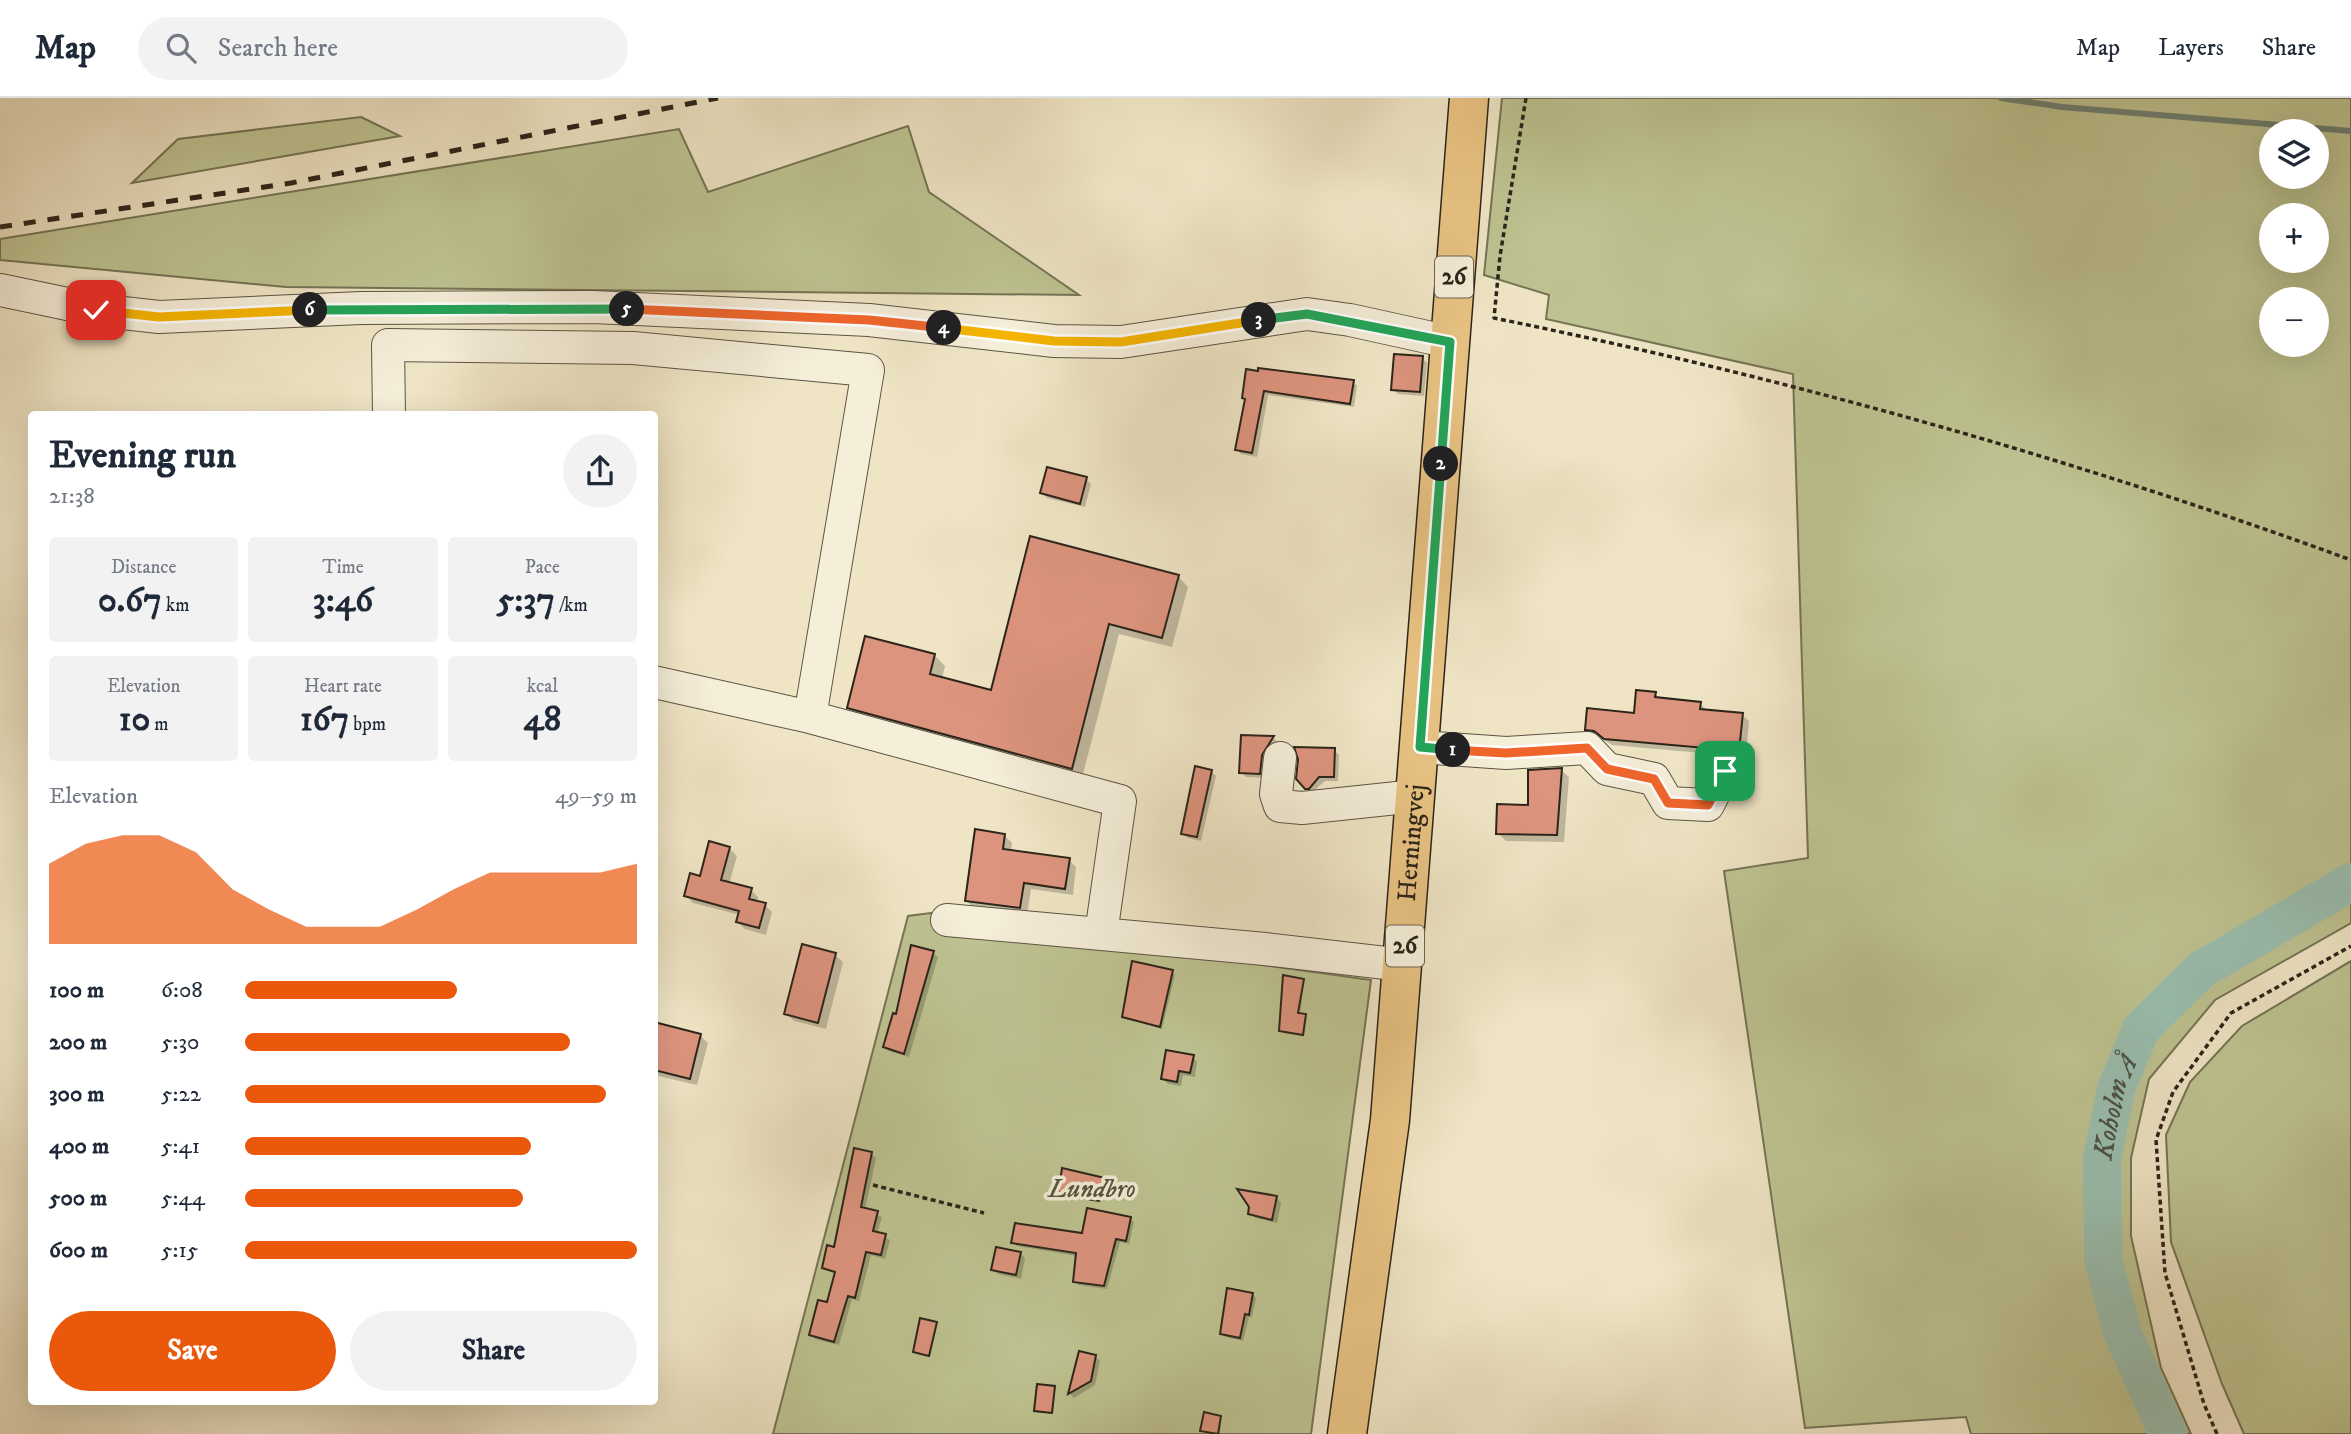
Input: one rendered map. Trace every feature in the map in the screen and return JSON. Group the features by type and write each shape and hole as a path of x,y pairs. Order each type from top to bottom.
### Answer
{"main road":[{"name":"Herningvej","path":"1348,1434 1390,1120 1469,98"}],"street":[{"path":"0,290 96,310 159,317 361,308 593,307 869,320 1054,341 1121,342 1307,314 1450,342"},
{"path":"389,411 388,345 633,348 867,370 810,717"},
{"path":"658,683 810,717 1120,802 1101,934"},
{"path":"1420,747 1506,753 1587,748 1607,769 1654,779 1668,803 1708,805 1725,771"},
{"path":"1280,758 1276,794 1280,806 1313,807 1416,796"},
{"path":"947,920 1403,965"}],"path":[{"path":"1526,98 1500,256 1494,318 1717,368 1934,425 2126,484 2351,560"},
{"path":"2217,1434 2204,1404 2165,1273 2156,1140 2173,1093 2231,1013 2351,946"},
{"path":"873,1185 984,1213"}],"green space":[{"path":"1502,98 2351,98 2351,923 2215,1000 2149,1079 2131,1158 2131,1236 2161,1368 2191,1434 1971,1434 1966,1417 1805,1428 1724,871 1808,858 1793,374 1546,319 1549,295 1484,275"},
{"path":"361,117 400,136 132,183 178,139"},
{"path":"908,126 929,192 1079,295 286,287 0,260 0,239 679,129 708,192"},
{"name":"Lundbro","path":"931,913 1146,949 1371,980 1311,1434 773,1434 908,916"},
{"path":"2351,961 2351,1434 2244,1434 2222,1384 2171,1242 2166,1135 2190,1082 2242,1026"}],"building":[{"path":"1394,354 1423,356 1420,392 1391,390"},
{"path":"1258,368 1354,380 1350,404 1264,391 1252,453 1235,450 1245,399 1242,398 1246,369 1258,371"},
{"path":"1047,467 1087,477 1080,504 1040,493"},
{"path":"1030,536 1179,575 1162,638 1109,624 1072,769 847,708 865,636 935,654 930,674 991,690"},
{"path":"1636,690 1656,692 1655,697 1701,702 1700,709 1743,713 1739,751 1604,739 1594,731 1585,730 1587,708 1634,713"},
{"path":"1241,735 1274,736 1262,755 1260,774 1239,773"},
{"path":"1294,747 1335,748 1334,777 1319,777 1309,789 1305,789 1296,779 1298,759"},
{"path":"1195,766 1212,770 1197,837 1181,834"},
{"path":"1562,768 1557,835 1496,834 1497,804 1528,805 1528,770"},
{"path":"975,829 1005,834 1003,849 1070,858 1065,889 1024,883 1020,908 965,901"},
{"path":"709,841 730,847 721,880 752,888 749,899 766,903 759,928 736,922 739,911 684,896 690,873 700,876"},
{"path":"802,944 836,953 818,1023 784,1014"},
{"path":"911,945 934,951 904,1054 883,1047 893,1013 896,1014"},
{"path":"1132,961 1173,970 1160,1027 1122,1017"},
{"path":"1283,975 1304,979 1298,1013 1306,1014 1303,1035 1279,1031"},
{"path":"658,1023 701,1034 690,1079 658,1071"},
{"path":"1166,1050 1194,1055 1190,1073 1179,1071 1177,1082 1161,1079"},
{"path":"854,1148 872,1152 861,1207 878,1211 873,1231 886,1234 881,1255 866,1252 855,1298 848,1296 834,1342 809,1335 818,1300 827,1302 835,1272 822,1268 827,1245 834,1247"},
{"path":"1062,1168 1105,1178 1099,1201 1058,1195"},
{"path":"1237,1189 1277,1196 1272,1220 1248,1214 1249,1207"},
{"path":"1087,1208 1131,1217 1126,1241 1116,1239 1104,1286 1073,1282 1076,1253 1011,1243 1015,1223 1082,1233"},
{"path":"996,1247 1021,1252 1016,1275 991,1270"},
{"path":"1227,1288 1253,1293 1249,1315 1245,1314 1240,1338 1220,1334"},
{"path":"920,1318 937,1322 929,1356 913,1352"},
{"path":"1079,1351 1096,1355 1091,1381 1068,1394"},
{"path":"1037,1384 1055,1386 1052,1413 1034,1411"},
{"path":"1204,1412 1221,1416 1218,1434 1200,1431"}],"waterway":[{"path":"2001,98 2062,107 2351,131"},
{"name":"Koholm Å","path":"2168,1434 2122,1332 2103,1258 2102,1160 2116,1089 2141,1029 2201,970 2351,882"}],"railway":[{"path":"0,227 291,183 718,98"}],"route":[{"path":"96,310 159,317 361,308 593,307 869,320 1054,341 1121,342 1307,314 1350,320 1450,342 1420,747 1506,753 1587,748 1607,769 1654,779 1668,803 1708,805 1725,771"}]}
